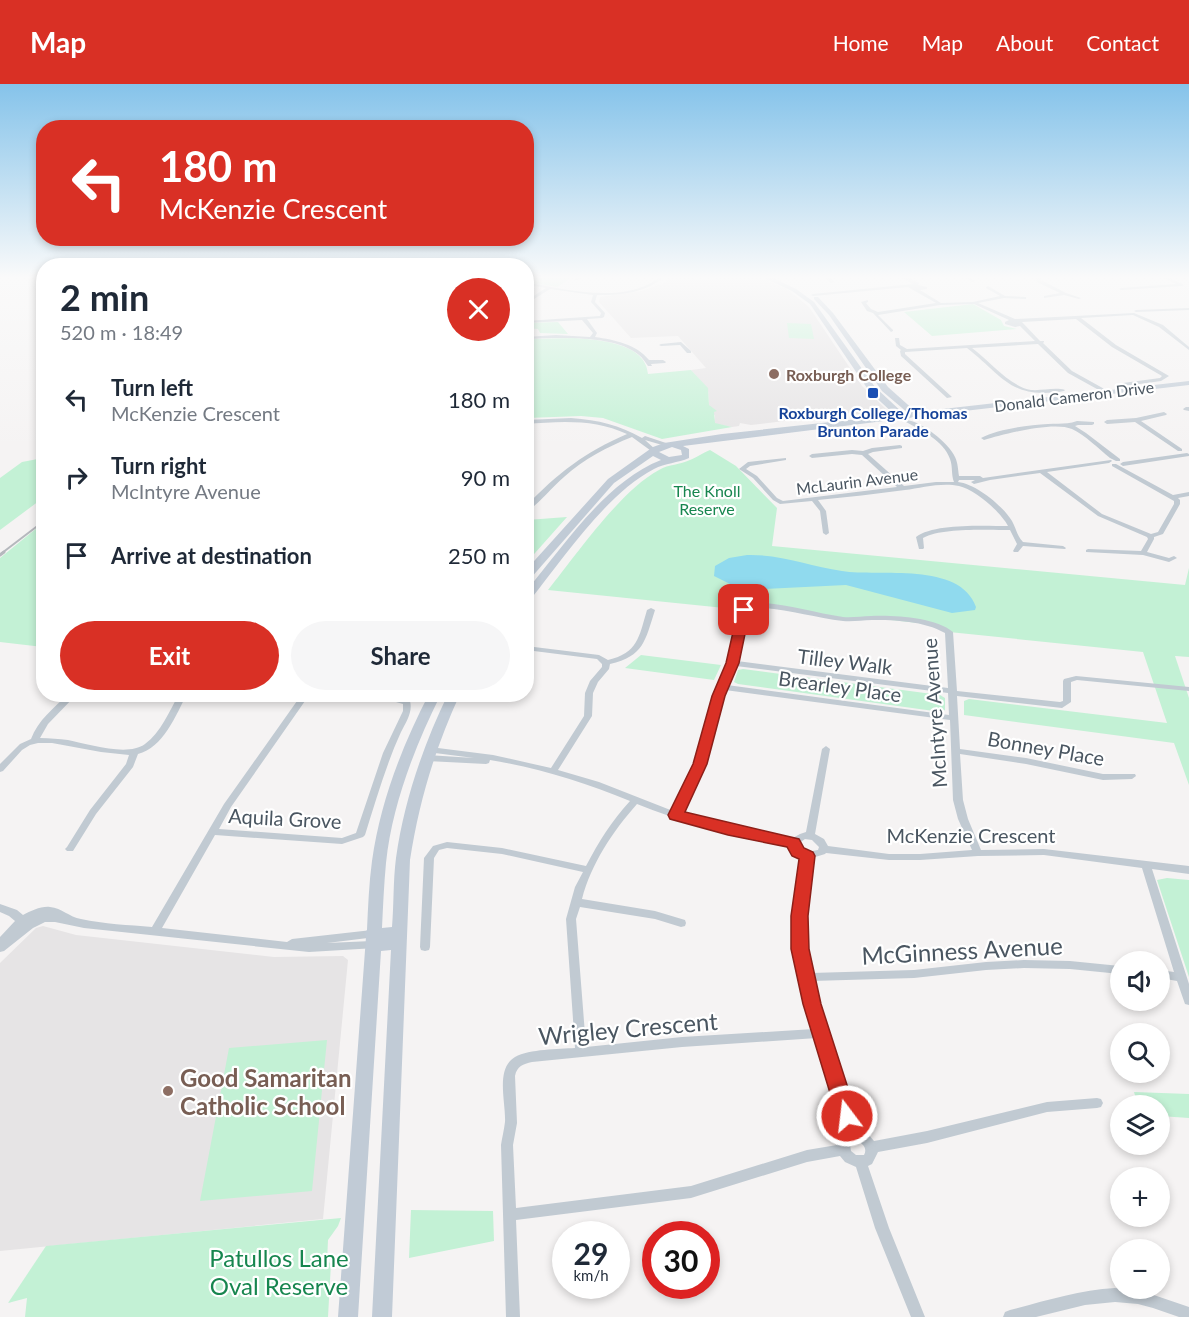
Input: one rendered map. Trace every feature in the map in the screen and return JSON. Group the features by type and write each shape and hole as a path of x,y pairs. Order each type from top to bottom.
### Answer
{"street":[{"path":"592,338 595,334"},
{"path":"834,334 872,389 911,417 948,450 959,481 981,495 1007,519 1013,528 1015,538 1022,544 1063,548"},
{"path":"845,334 885,389 935,438"},
{"path":"1031,334 1042,342 1059,363 1106,395"},
{"path":"1098,334 1114,346 1166,376 1125,384"},
{"path":"1172,334 1189,349"},
{"path":"534,338 592,338 629,347 649,363 663,362"},
{"path":"897,339 898,346 905,350 1042,342"},
{"path":"661,345 681,343 690,352"},
{"path":"968,347 1000,375 1024,391 1037,393 1062,390"},
{"path":"905,350 902,351 903,355 949,397"},
{"name":"Donald Cameron Drive","path":"1106,395 1189,382"},
{"name":"Donald Cameron Drive","path":"654,452 660,447 722,436 1189,388"},
{"path":"1107,422 1136,420 1164,414"},
{"name":"Donald Cameron Drive","path":"672,460 683,458 697,447 911,417"},
{"path":"534,422 593,420 612,424 633,434 685,449 688,453"},
{"path":"1136,420 1186,451"},
{"path":"984,438 1016,430 1092,423"},
{"path":"1042,471 1100,515 1150,536 1160,534 1177,504 1173,497 1127,473 1107,453 1070,426"},
{"path":"633,434 658,457 672,460"},
{"path":"534,502 554,481 580,460 633,434"},
{"path":"812,456 864,453 900,447"},
{"path":"959,481 974,483 990,478 1095,464 1138,462 1186,451"},
{"path":"534,568 611,481 654,452"},
{"path":"864,453 903,489"},
{"name":"McLaurin Avenue","path":"784,459 748,464 742,469 755,477 775,499 782,503 959,481"},
{"path":"534,589 623,485 650,466 672,460"},
{"path":"954,465 974,483 981,495"},
{"path":"959,481 967,477 990,478"},
{"path":"1173,497 1189,494"},
{"path":"814,500 823,511 826,533"},
{"path":"921,548 919,537 927,532 973,528 1013,528"},
{"path":"1143,553 1151,539 1150,536"},
{"path":"1016,551 1022,544"},
{"path":"1088,551 1143,553 1169,560 1174,558"},
{"name":"McIntyre Avenue","path":"676,815 700,764 722,687 733,663 744,610 749,607 815,612 843,619 873,618 936,625 949,632 958,800 963,819 978,853"},
{"path":"606,663 625,659 636,649 651,610"},
{"path":"534,649 599,657 606,663"},
{"path":"553,771 588,716 589,693 594,681 606,667 606,663"},
{"name":"Tilley Walk","path":"733,663 1053,705 1062,705 1067,702 1067,681 1076,678 1189,689"},
{"name":"Brearley Place","path":"722,687 953,718"},
{"path":"35,741 42,726 65,702"},
{"path":"0,769 20,748 35,741 134,752 149,744 163,728 178,702"},
{"path":"155,932 237,790 284,728 297,702"},
{"name":"Aquila Grove","path":"212,832 342,841 360,835 387,753 407,711 407,703 403,702"},
{"path":"348,1317 376,879 384,831 407,753 431,702"},
{"path":"382,1317 398,938 407,827 428,754 451,702"},
{"path":"810,836 826,749"},
{"name":"Bonney Place","path":"954,751 1026,761 1103,777 1132,776"},
{"path":"70,849 93,812 130,765 134,752"},
{"path":"407,753 504,761 553,771 598,785 676,815 793,843 798,852 807,856 819,854 824,849 820,840 810,836 798,837 793,843"},
{"path":"581,1052 571,936 575,902 588,870 617,821 636,800"},
{"path":"425,947 429,858 431,852 441,846 502,850 588,870"},
{"name":"McKenzie Crescent","path":"824,849 900,857 1044,852 1189,870"},
{"path":"807,856 799,933 805,977 853,1135"},
{"path":"1146,865 1189,1001"},
{"path":"575,902 655,915 681,923"},
{"path":"0,909 13,913 25,923"},
{"path":"0,947 25,923 42,917 155,932 328,949 372,940 398,938"},
{"name":"McGinness Avenue","path":"805,977 915,974 1024,964 1110,969"},
{"path":"1170,975 1181,977"},
{"name":"Wrigley Crescent","path":"513,1317 507,1145 511,1123 509,1076 511,1067 520,1060 532,1057 821,1033"},
{"path":"872,1147 927,1137 1047,1107 1097,1103"},
{"path":"853,1135 863,1137 872,1147 871,1156 861,1162 851,1160 843,1150 844,1141 853,1135"},
{"path":"510,1215 691,1192 807,1156 843,1150"},
{"path":"861,1162 882,1228 918,1317"},
{"path":"1010,1317 1101,1296 1131,1296 1159,1302 1189,1314"}],"shaded area":[{"name":"Roxburgh College","path":"627,334 827,334 862,386 886,409 883,414 867,416 850,413 751,425 740,423 739,426 732,427 714,424 715,416 709,405 708,389 691,370 706,368 678,336 631,338"},
{"name":"Good Samaritan Catholic School","path":"43,926 76,935 274,957 343,956 348,960 323,1219 0,1251 0,963 36,928"}],"green space":[{"path":"788,334 813,334 814,339 789,338"},
{"path":"929,334 962,334 932,336"},
{"path":"575,338 620,345 639,356 648,374 691,370 708,388 709,405 717,411 714,412 715,423 732,427 662,439 603,418 581,416 534,418 534,339"},
{"name":"The Knoll Reserve","path":"710,450 736,466 777,508 772,546 1185,585 1189,568 1189,657 1175,656 1189,698 1189,785 1174,743 964,715 964,701 969,699 1167,723 1143,652 949,632 936,625 873,618 853,620 756,606 744,610 548,590 600,524 644,479 659,470 686,462"},
{"path":"36,459 36,503 0,530 0,478 22,462"},
{"path":"567,517 534,554 534,519"},
{"path":"36,529 36,646 0,642 0,558"},
{"path":"641,655 721,665 714,680 625,668"},
{"path":"738,670 940,695 945,698 945,710 941,712 734,682"},
{"path":"1167,878 1189,880 1189,977 1157,880"},
{"path":"327,1040 312,1191 200,1201 229,1048"},
{"path":"1134,1092 1189,1094 1189,1118 1170,1117 1170,1095 1135,1095"},
{"path":"411,1210 493,1211 494,1241 409,1258"},
{"name":"Patullos Lane Oval Reserve","path":"341,1218 328,1240 327,1262 331,1263 328,1317 25,1317 27,1298 8,1303 46,1246"}],"water":[{"path":"747,555 783,558 842,571 936,577 954,583 967,592 976,607 975,610 952,613 846,585 764,589 730,584 714,576 715,566 729,558"}],"railway":[{"path":"2,553 36,527"},
{"path":"0,555 4,552"}],"place":[{"name":"Roxburgh College","path":"774,374"},
{"name":"Roxburgh College/Thomas Brunton Parade","path":"873,393"},
{"name":"Good Samaritan Catholic School","path":"168,1091"}],"route":[{"path":"744,610 733,663 718,696 700,764 676,815 756,836 793,843 798,852 807,856 800,916 800,949 812,1004 847,1116"}]}
